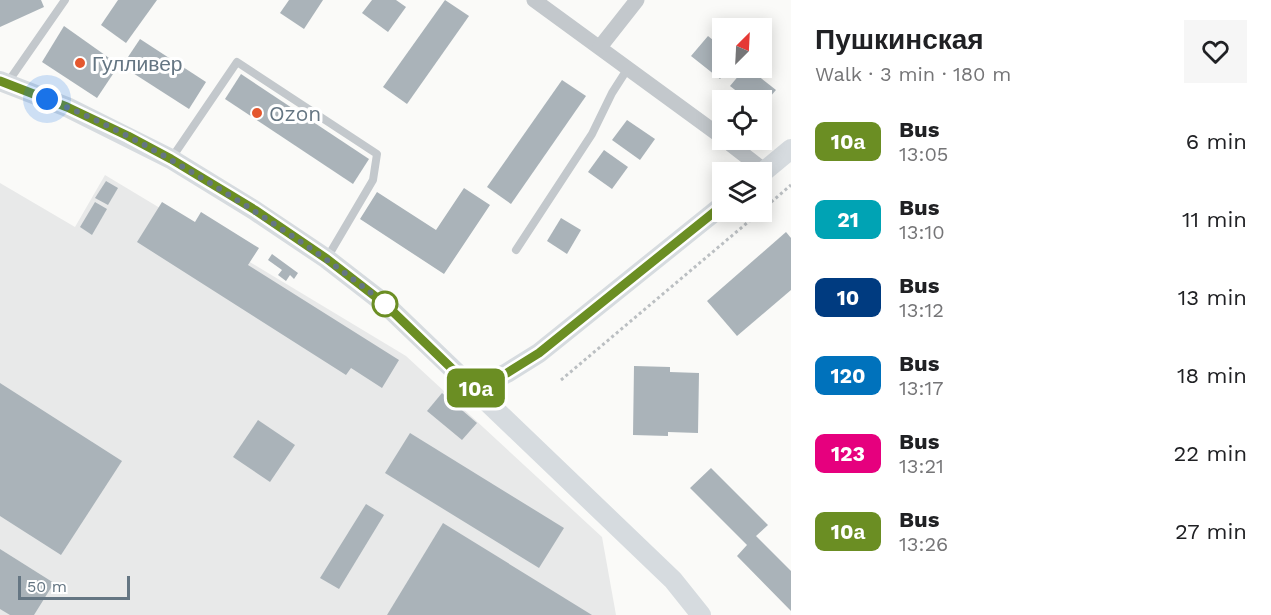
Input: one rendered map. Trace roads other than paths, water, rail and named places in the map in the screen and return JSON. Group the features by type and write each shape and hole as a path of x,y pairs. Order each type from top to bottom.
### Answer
{"street":[{"path":"534,0 712,130"},
{"path":"600,47 637,0"},
{"path":"4,82 67,107 171,159 255,210 327,259 385,304 673,580 701,615"},
{"path":"772,165 791,149"},
{"path":"737,150 751,162"},
{"path":"473,389 507,373 539,353 712,214"}],"lane":[{"path":"4,82 65,0"},
{"path":"171,159 237,62 247,68 377,154 373,180 327,259"},
{"path":"516,250 592,134 612,93 628,68"}],"place":[{"name":"Гулливер","path":"80,63"},
{"name":"Ozon","path":"257,113"}]}
